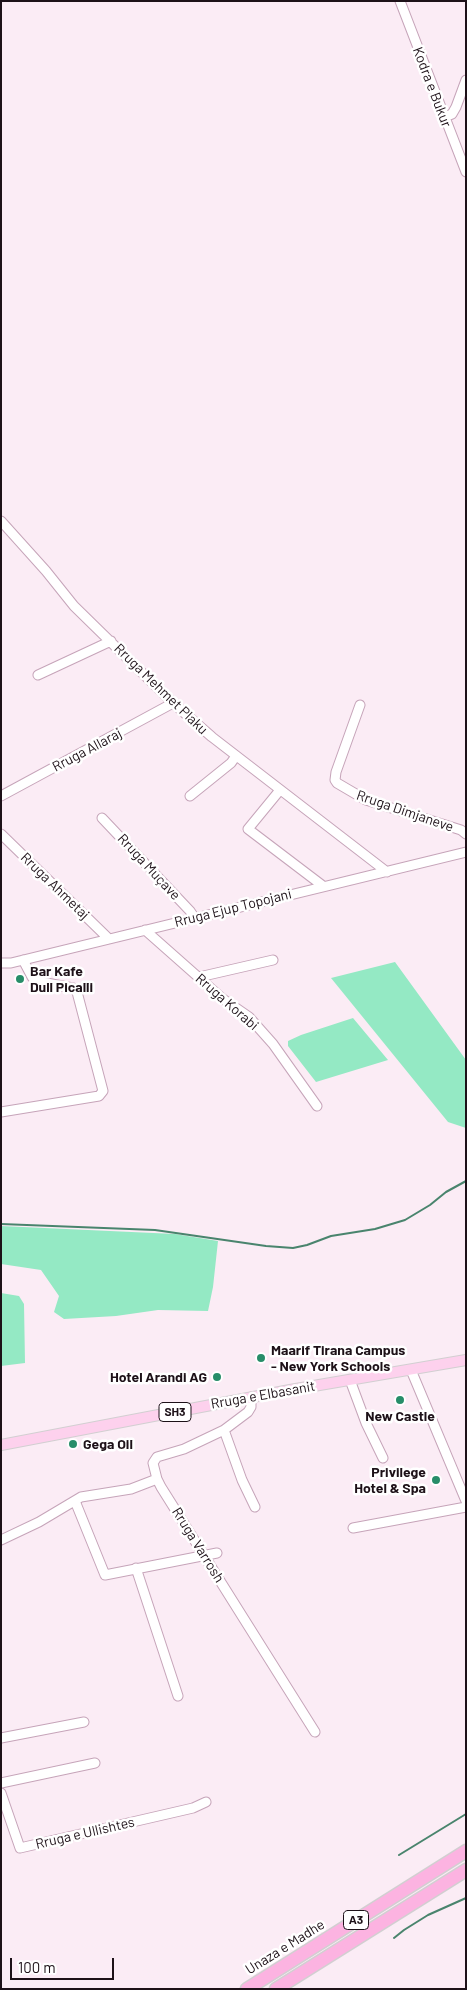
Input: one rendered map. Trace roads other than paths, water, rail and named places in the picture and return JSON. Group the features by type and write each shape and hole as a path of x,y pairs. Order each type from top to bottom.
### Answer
{"highway":[{"name":"Unaza e Madhe","path":"247,1989 465,1851"},
{"name":"A3","path":"276,1989 466,1870"}],"main road":[{"name":"Rruga e Elbasanit","path":"1,1445 251,1397 466,1360"}],"street":[{"name":"Kodra e Bukur","path":"400,1 466,172"},
{"path":"444,117 452,114 466,80"},
{"name":"Rruga Mehmet Plaku","path":"1,521 74,606 173,703 236,756 387,872"},
{"path":"38,675 111,641"},
{"name":"Rruga Allaraj","path":"1,796 173,703"},
{"name":"Rruga Dimjaneve","path":"360,705 336,772 335,780 337,783 359,798 461,830 466,834"},
{"path":"190,796 231,763 236,756"},
{"path":"280,790 248,829 324,886"},
{"name":"Rruga Muçave","path":"102,818 194,917"},
{"name":"Rruga Ahmetaj","path":"1,834 109,939"},
{"name":"Rruga Ejup Topojani","path":"2,964 466,852"},
{"name":"Rruga Korabi","path":"145,930 224,999 249,1017 273,1044 317,1106"},
{"path":"1,1112 99,1096 103,1092 77,992 73,988 36,981 23,960"},
{"path":"199,978 273,960"},
{"path":"411,1370 466,1502"},
{"path":"350,1380 366,1423 383,1458"},
{"path":"1,1540 39,1522 81,1497 131,1489 157,1479 153,1463 155,1458 184,1449 224,1430 248,1412 251,1407 251,1397"},
{"path":"224,1430 242,1480 255,1507"},
{"name":"Rruga Varrosh","path":"157,1479 315,1732"},
{"path":"75,1501 105,1575 216,1553"},
{"path":"353,1528 466,1507"},
{"path":"136,1568 178,1696"},
{"path":"1,1738 84,1722"},
{"path":"1,1783 95,1763"},
{"name":"Rruga e Ullishtes","path":"1,1794 20,1848 193,1808 206,1802"}],"waterway":[{"path":"1,1224 155,1230 266,1246 293,1248 331,1236 375,1229 405,1220 430,1205 446,1192 466,1181"},
{"path":"399,1855 466,1814"},
{"path":"394,1938 428,1915 466,1898"}],"place":[{"name":"Bar Kafe Dull Picalli","path":"20,979"},
{"name":"Maarif Tirana Campus - New York Schools","path":"261,1358"},
{"name":"Hotel Arandi AG","path":"217,1377"},
{"name":"New Castle","path":"400,1400"},
{"name":"Gega Oil","path":"73,1444"},
{"name":"Privilege Hotel & Spa","path":"436,1480"}]}
